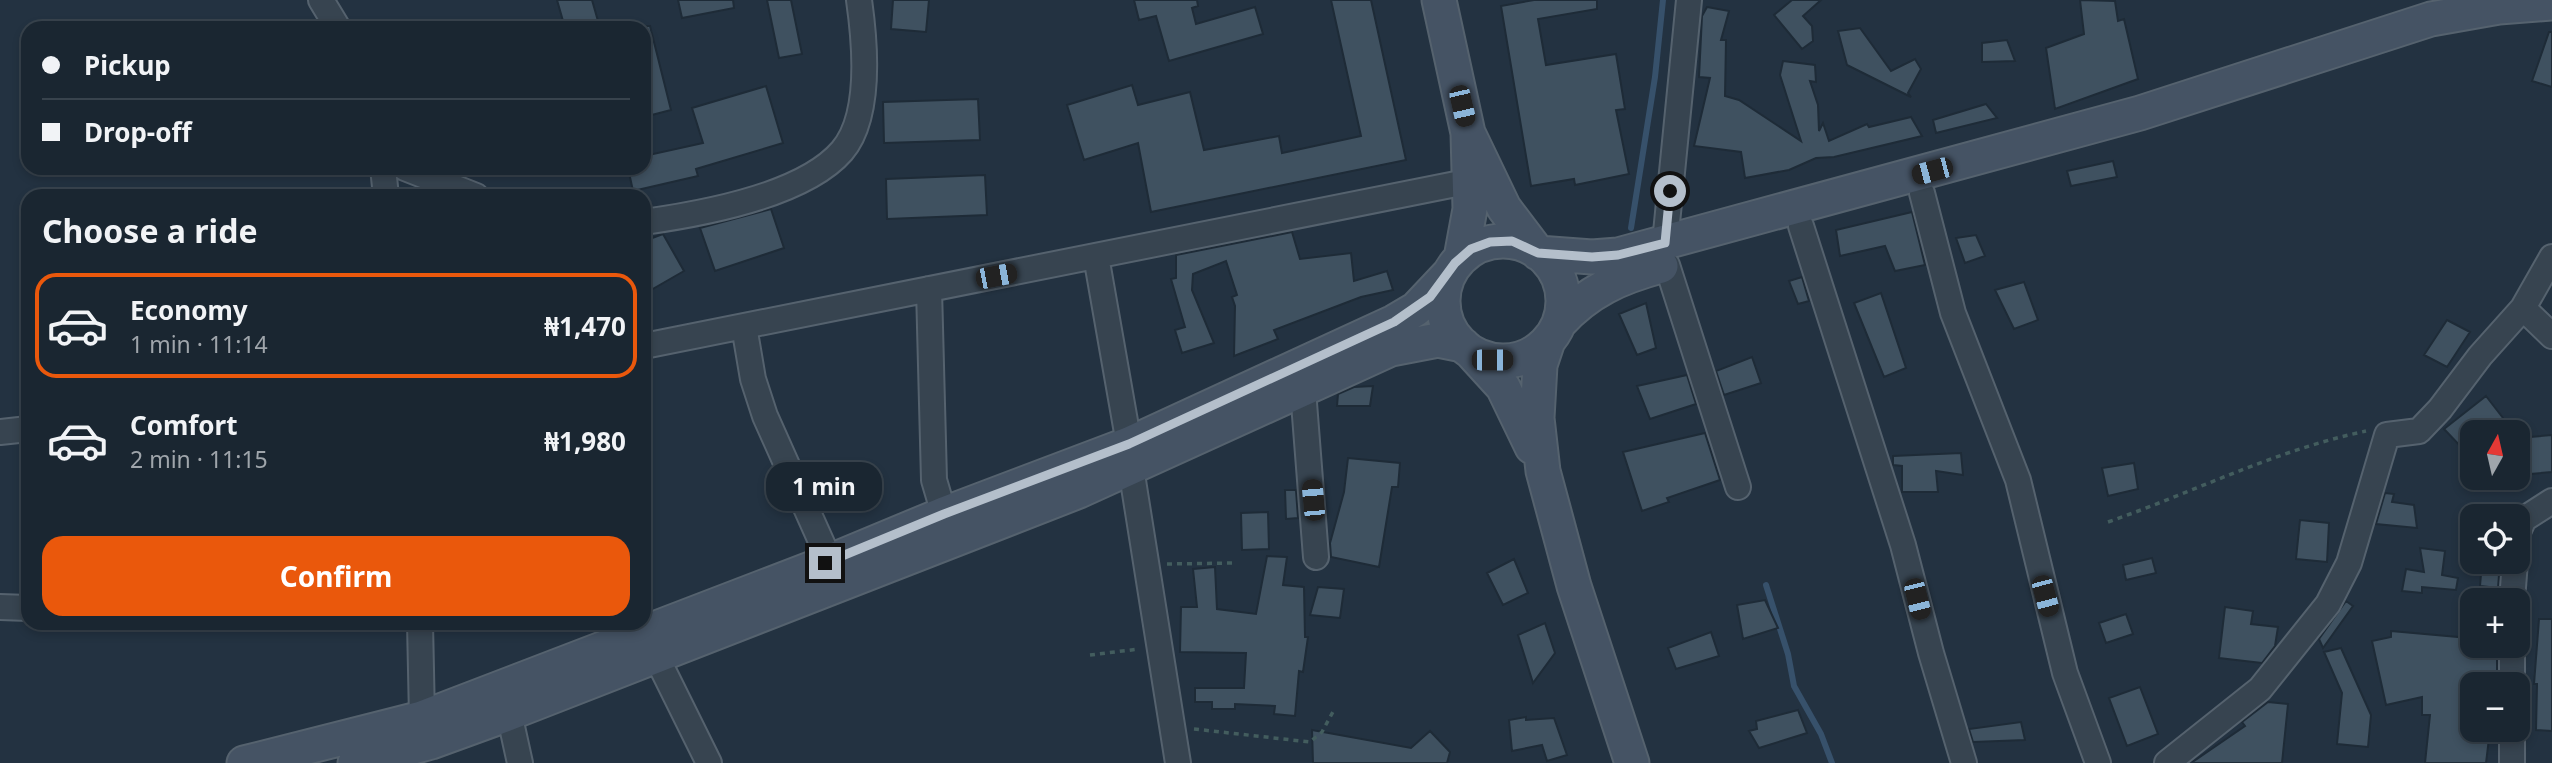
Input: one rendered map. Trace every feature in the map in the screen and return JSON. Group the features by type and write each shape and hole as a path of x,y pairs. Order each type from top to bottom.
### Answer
{"main road":[{"path":"1439,0 1468,133 1471,181 1456,265 1442,302 1446,322 1503,387 1543,471"},
{"path":"355,763 407,756 656,656 1130,456 1304,390 1391,349 1438,340 1492,360 1513,360 1532,353 1578,303 1598,289 1666,254 2140,113 2431,19 2459,13 2552,3"},
{"path":"651,630 944,514 1130,456 1416,309 1471,249 1490,242 1512,241 1538,253 1592,257 1666,254 1801,226 2110,142 2435,38 2552,22"},
{"path":"1468,133 1504,208 1538,253 1550,264 1560,282 1563,303 1540,365 1536,418 1543,471 1574,586 1632,763"},
{"path":"244,763 422,718 651,630"}],"street":[{"path":"321,0 334,21"},
{"path":"651,221 683,217 782,191 843,150 856,123 866,65 859,0"},
{"path":"1689,0 1666,254 1738,487"},
{"path":"2427,0 2459,13"},
{"path":"423,175 458,189"},
{"path":"651,345 1471,181"},
{"path":"1922,193 1953,313 2018,480 2065,673 2098,763"},
{"path":"1801,226 1903,545 1931,653 1964,763"},
{"path":"1096,256 1178,763"},
{"path":"2168,763 2260,689 2328,604 2348,563 2387,435 2419,431 2523,308 2552,257"},
{"path":"929,289 934,480 944,514"},
{"path":"2523,308 2552,336"},
{"path":"744,326 752,379 765,416 824,548 825,563"},
{"path":"1304,390 1316,557"},
{"path":"0,432 21,430"},
{"path":"2530,515 2552,501"},
{"path":"0,607 21,608"},
{"path":"420,630 422,718"},
{"path":"656,656 709,763"},
{"path":"509,713 520,763"},
{"path":"2512,742 2512,763"}],"path":[{"path":"2108,523 2314,442 2367,431 2387,435"},
{"path":"1147,564 1234,563"},
{"path":"1090,656 1159,647"},
{"path":"1171,726 1310,742 1322,732 1335,708"}],"building":[{"path":"557,0 592,0 598,21 563,21"},
{"path":"678,0 733,0 734,8 682,18"},
{"path":"767,0 791,0 802,54 779,58"},
{"path":"893,0 929,0 926,32 891,29"},
{"path":"1134,0 1197,0 1198,6 1192,8 1196,24 1255,7 1263,34 1169,61 1156,16 1139,20"},
{"path":"1331,0 1371,0 1406,160 1151,212 1138,143 1084,160 1067,105 1132,85 1138,105 1190,92 1204,150 1279,136 1282,153 1361,136"},
{"path":"1534,0 1597,0 1597,9 1538,19 1546,65 1616,54 1625,109 1616,110 1629,174 1575,185 1574,179 1531,186 1501,6"},
{"path":"1792,0 1821,0 1803,16 1812,26 1813,41 1802,49 1774,15"},
{"path":"2080,0 2115,1 2118,21 2124,19 2138,79 2055,109 2046,48 2084,34"},
{"path":"1707,7 1729,11 1721,40 1726,40 1725,96 1739,100 1801,141 1780,75 1783,61 1815,65 1816,82 1810,81 1818,105 1819,131 1823,123 1829,141 1867,124 1869,127 1911,117 1922,136 1834,157 1816,158 1789,170 1745,178 1741,152 1694,146 1710,78 1699,77 1702,16"},
{"path":"1860,28 1891,71 1915,59 1921,69 1908,93 1911,97 1847,65 1838,31"},
{"path":"651,30 671,110 651,115"},
{"path":"2549,32 2552,32 2552,87 2532,81"},
{"path":"2007,40 2015,61 1982,62 1982,43"},
{"path":"766,86 783,143 696,169 698,176 633,189 630,175 651,175 651,154 703,143 692,108"},
{"path":"978,99 980,140 884,143 883,102"},
{"path":"1986,104 1997,118 1936,133 1933,120"},
{"path":"2113,161 2117,177 2071,186 2067,171"},
{"path":"985,175 987,215 887,219 886,179"},
{"path":"771,209 784,248 715,271 700,228"},
{"path":"1912,212 1925,265 1895,271 1885,246 1840,256 1836,230"},
{"path":"1292,232 1300,259 1351,253 1354,281 1387,271 1393,290 1361,297 1274,330 1278,339 1234,356 1235,306 1232,297 1237,295 1226,261 1193,274 1192,290 1214,343 1182,353 1175,330 1185,327 1171,279 1176,278 1176,255"},
{"path":"663,234 684,271 651,290 651,238"},
{"path":"1976,235 1985,256 1965,263 1956,238"},
{"path":"1802,277 1809,301 1798,304 1789,281"},
{"path":"2024,282 2038,320 2014,329 1995,290"},
{"path":"1881,293 1906,368 1884,377 1854,303"},
{"path":"1646,303 1656,348 1637,355 1619,314"},
{"path":"2447,320 2470,332 2447,367 2424,355"},
{"path":"1752,357 1761,383 1724,395 1716,371"},
{"path":"1687,375 1696,404 1650,419 1637,386"},
{"path":"1373,386 1370,406 1337,406 1338,394 1354,387"},
{"path":"2486,396 2503,418 2460,420 2460,446 2444,429"},
{"path":"1705,433 1720,480 1667,498 1669,502 1642,511 1623,452"},
{"path":"2552,435 2552,472 2530,474 2530,437"},
{"path":"1961,453 1963,475 1936,471 1938,492 1902,492 1902,466 1893,465 1893,456"},
{"path":"1348,458 1400,463 1398,487 1392,487 1379,567 1331,557 1330,543 1344,492"},
{"path":"2134,463 2138,489 2108,496 2102,468"},
{"path":"1285,490 1296,490 1298,518 1286,519"},
{"path":"2385,493 2394,494 2392,502 2414,505 2417,528 2376,524"},
{"path":"1268,512 1269,549 1242,550 1241,513"},
{"path":"2300,520 2329,523 2327,562 2296,559"},
{"path":"2420,548 2445,551 2442,575 2458,578 2456,590 2422,587 2422,593 2402,591 2406,569 2424,572"},
{"path":"1267,556 1287,557 1283,585 1304,587 1305,637 1308,637 1303,672 1299,671 1295,716 1274,714 1275,706 1235,704 1235,709 1212,709 1212,702 1195,702 1195,688 1244,688 1246,653 1180,652 1181,607 1197,607 1193,569 1215,567 1217,609 1256,614"},
{"path":"2152,558 2156,573 2126,580 2123,565"},
{"path":"1514,559 1528,593 1503,605 1487,573"},
{"path":"2481,574 2499,574 2498,588 2480,586"},
{"path":"1318,587 1344,589 1340,618 1310,615"},
{"path":"1765,600 1778,628 1743,639 1737,605"},
{"path":"2346,601 2353,606 2323,648 2319,639"},
{"path":"2225,607 2253,611 2251,624 2278,627 2275,646 2262,663 2219,658"},
{"path":"2126,614 2133,634 2106,643 2099,623"},
{"path":"2539,619 2552,619 2552,731 2536,730 2537,684 2534,684"},
{"path":"1545,623 1555,653 1533,683 1518,635"},
{"path":"2391,631 2460,637 2460,658 2497,658 2497,672 2460,672 2460,742 2489,742 2486,763 2425,763 2430,715 2422,715 2422,697 2386,705 2372,641 2391,637"},
{"path":"1711,632 1719,656 1676,669 1668,648"},
{"path":"2341,648 2371,715 2368,747 2337,744 2342,693 2324,652"},
{"path":"2140,687 2158,734 2127,746 2109,698"},
{"path":"2268,702 2288,704 2282,763 2191,763 2245,726 2242,722"},
{"path":"1798,710 1807,733 1759,748 1749,731 1757,729 1756,721"},
{"path":"1526,717 1526,720 1554,718 1567,755 1547,761 1542,745 1512,751 1509,720"},
{"path":"2021,722 2025,740 1973,742 1969,729"},
{"path":"1312,730 1411,748 1430,731 1450,752 1447,763 1313,763"}],"waterway":[{"path":"1631,228 1655,77 1663,0"},
{"path":"1766,585 1788,654 1794,686 1821,734 1832,763"}],"route":[{"path":"825,563 944,514 1129,444 1358,340 1416,309 1430,297 1455,263 1471,249 1490,242 1512,241 1538,253 1592,257 1618,255 1665,243 1670,191"}]}
